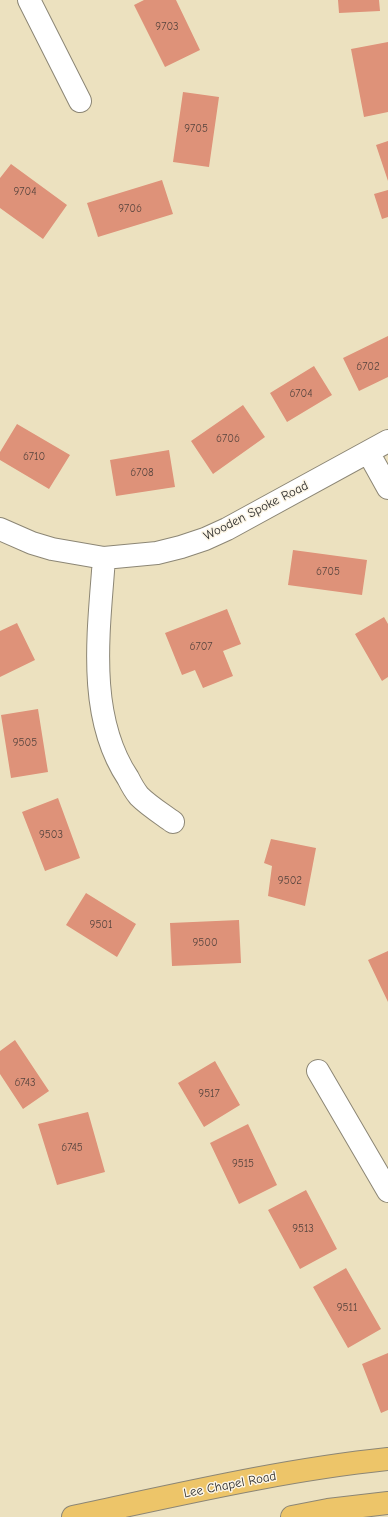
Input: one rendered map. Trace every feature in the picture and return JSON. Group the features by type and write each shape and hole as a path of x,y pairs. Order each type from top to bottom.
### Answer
{"main road":[{"name":"Lee Chapel Road","path":"73,1517 279,1475 388,1459"},
{"path":"292,1517 328,1510 388,1503"}],"street":[{"path":"29,0 80,101"},
{"name":"Wooden Spoke Road","path":"0,529 32,543 52,549 104,558 157,553 204,539 227,529 388,441"},
{"path":"368,452 388,488"},
{"path":"104,558 97,656 99,690 106,728 118,764 139,796 173,822"},
{"path":"318,1071 388,1191"}],"building":[{"path":"144,0 176,0 200,50 165,67 134,5"},
{"path":"338,0 379,0 380,11 339,13"},
{"path":"388,42 388,112 364,117 351,49"},
{"path":"183,92 219,97 209,167 173,162"},
{"path":"388,141 388,181 376,145"},
{"path":"11,164 67,205 43,239 0,208 0,178"},
{"path":"162,180 173,214 98,237 87,203"},
{"path":"388,190 388,217 382,219 374,194"},
{"path":"388,336 388,377 359,391 343,358"},
{"path":"314,366 332,395 287,422 270,393"},
{"path":"243,405 265,437 213,474 191,441"},
{"path":"17,424 70,455 49,489 0,460 0,452"},
{"path":"169,450 175,487 116,496 110,460"},
{"path":"293,550 367,560 362,595 288,585"},
{"path":"227,609 241,644 223,651 233,676 203,688 195,670 182,675 165,633"},
{"path":"384,617 388,624 388,677 382,681 355,634"},
{"path":"17,623 35,660 0,677 0,631"},
{"path":"38,709 48,772 11,778 1,715"},
{"path":"58,798 80,858 45,871 22,812"},
{"path":"271,839 316,848 305,906 268,896 272,866 264,863"},
{"path":"86,893 136,924 117,957 66,925"},
{"path":"239,920 241,963 172,966 170,923"},
{"path":"388,951 388,1002 368,960"},
{"path":"15,1040 49,1091 23,1109 0,1074 0,1051"},
{"path":"215,1061 240,1105 204,1127 178,1083"},
{"path":"88,1112 105,1172 57,1185 38,1124"},
{"path":"248,1124 277,1185 239,1204 210,1143"},
{"path":"306,1190 337,1249 300,1269 268,1210"},
{"path":"346,1268 381,1329 348,1348 313,1287"},
{"path":"388,1353 388,1410 381,1413 362,1364"}]}
